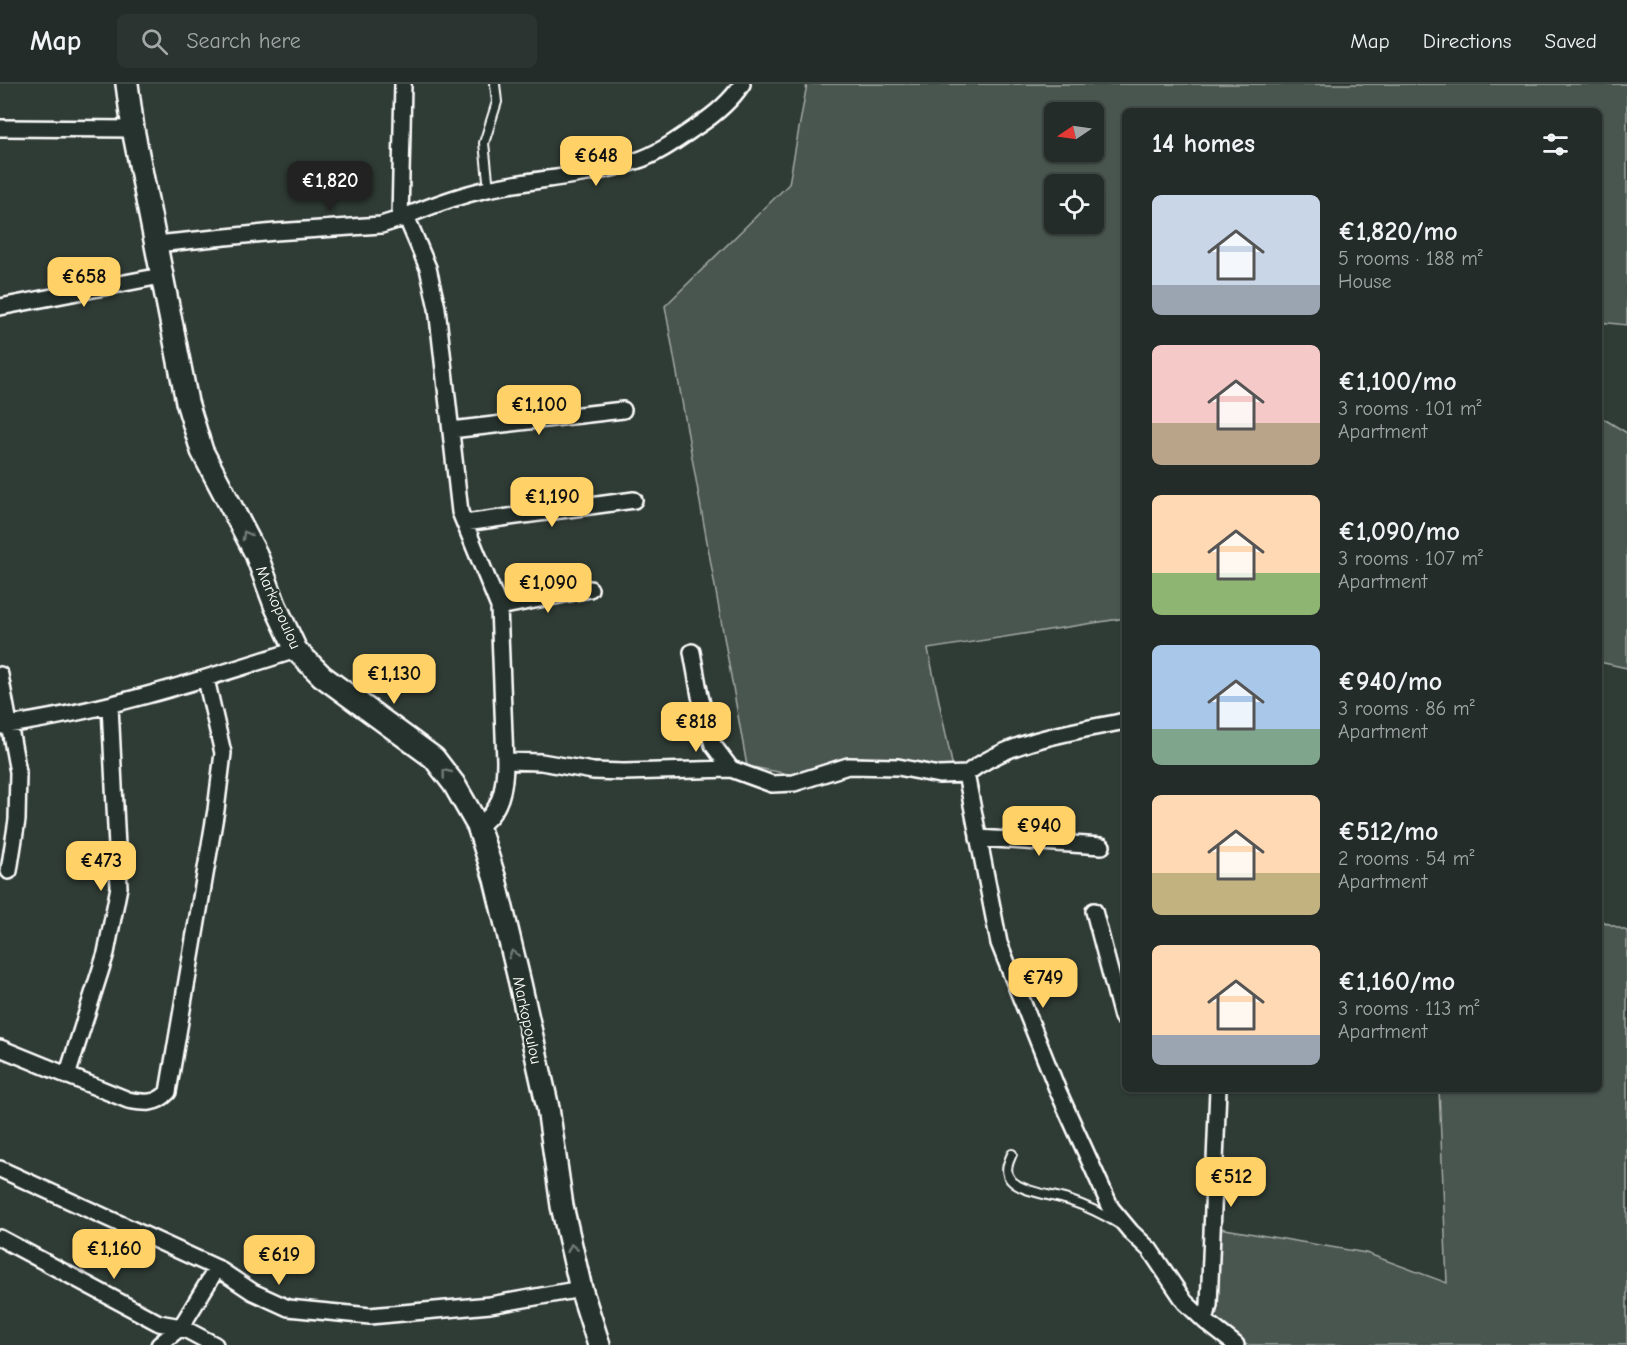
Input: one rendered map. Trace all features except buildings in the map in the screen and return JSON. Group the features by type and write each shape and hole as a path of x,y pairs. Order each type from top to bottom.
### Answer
{"street":[{"name":"Markopoulou","path":"127,84 133,129 187,402 202,451 256,554 275,605 296,650 322,676 434,758 454,784 478,826 495,879 520,982 548,1108 562,1206 581,1289 599,1345"},
{"path":"403,84 403,218 428,268 437,308 460,512 499,607 505,775 499,804 487,820 478,826"},
{"path":"156,244 276,232 381,225 435,204 489,189 548,180 637,161 667,147 709,118 737,92 742,84"},
{"path":"0,128 133,129"},
{"path":"0,307 161,276"},
{"path":"451,430 623,410"},
{"path":"465,523 634,500"},
{"path":"499,607 590,589"},
{"path":"5,725 61,717 110,706 206,679 296,650"},
{"path":"692,652 700,696 713,745 731,769"},
{"path":"0,675 5,725 18,772 17,820 9,871"},
{"path":"0,1048 129,1100 147,1104 160,1101 168,1092 216,810 223,753 206,679"},
{"path":"67,1076 106,953 119,887 110,706"},
{"path":"505,761 541,762 592,771 731,769 772,784 794,783 848,766 898,767 939,776 966,774 983,761 1045,737 1122,722"},
{"path":"966,774 999,943 1058,1091 1111,1208 1150,1250 1185,1302 1236,1345"},
{"path":"978,838 1102,846"},
{"path":"1094,911 1122,1017"},
{"path":"1205,1321 1209,1305 1218,1092"},
{"path":"0,1169 217,1268 253,1292 288,1308 370,1316 490,1305 581,1289"},
{"path":"0,1238 159,1323 181,1327 215,1345"},
{"path":"159,1345 181,1327 217,1268"}],"lane":[{"path":"489,189 484,143 497,102 495,84"},
{"path":"1012,1154 1007,1167 1009,1179 1018,1186 1067,1200 1104,1215 1131,1232"}],"shaded area":[{"path":"807,84 1627,84 1627,325 1602,322 1602,108 1122,108 1122,618 928,649 953,768 861,757 839,759 794,775 747,766 665,306 789,184"},
{"path":"1602,418 1627,433 1627,668 1602,663"},
{"path":"1602,921 1627,931 1627,1345 1242,1345 1214,1322 1219,1228 1366,1253 1447,1283 1439,1092 1602,1092"}]}
